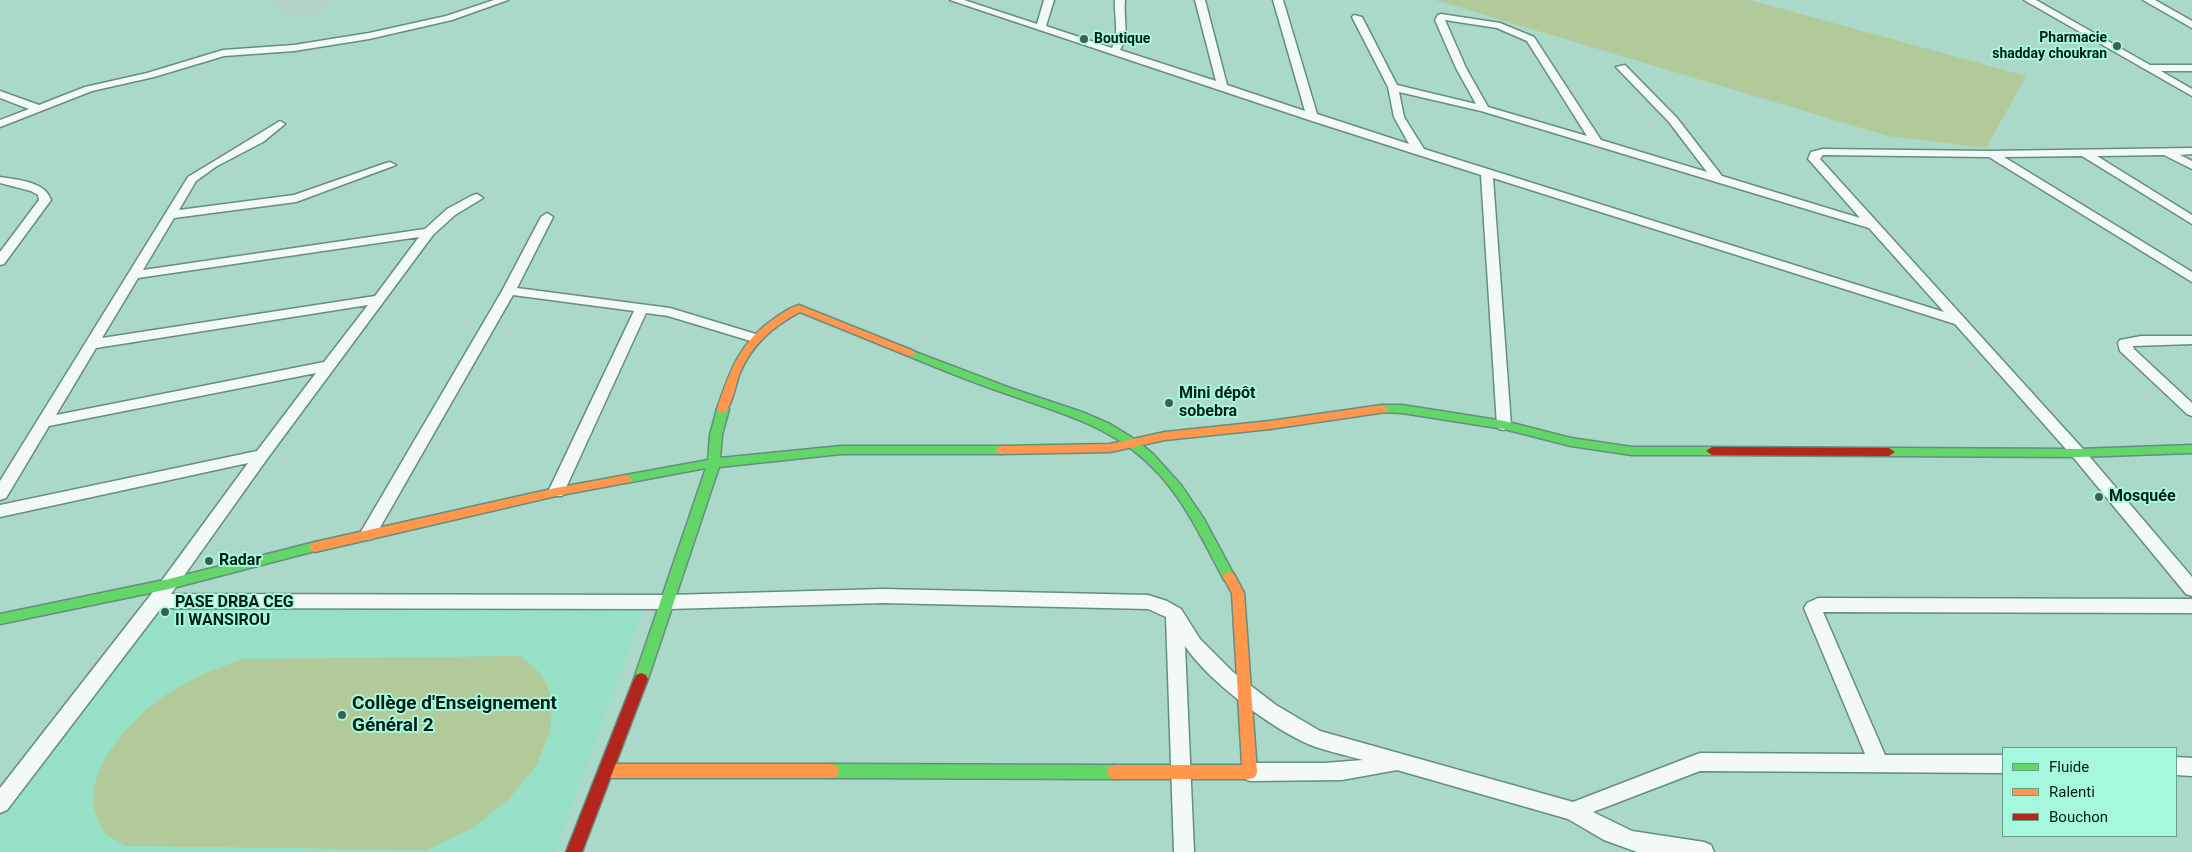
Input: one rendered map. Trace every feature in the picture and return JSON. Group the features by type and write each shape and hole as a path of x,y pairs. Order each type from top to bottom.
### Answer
{"street":[{"path":"0,124 88,89 142,77 223,53 294,48 369,36 449,18 503,0"},
{"path":"955,0 1222,86 1313,118 1959,321"},
{"path":"1041,27 1049,0"},
{"path":"1114,52 1122,39 1119,15 1120,0"},
{"path":"1200,0 1222,86"},
{"path":"1278,0 1313,118"},
{"path":"2029,0 2192,93"},
{"path":"2148,0 2191,24"},
{"path":"1357,17 1393,88 1406,134 1419,150"},
{"path":"1484,109 1461,68 1440,20 1441,17 1461,18 1494,25 1525,35 1531,39 1597,143"},
{"path":"1621,67 1672,118 1718,179"},
{"path":"2149,68 2192,68"},
{"path":"1393,88 1484,109 1872,226"},
{"path":"0,94 39,109"},
{"path":"0,494 93,344 132,274 197,175 257,142 280,124"},
{"path":"2167,151 2192,166"},
{"path":"2192,151 1815,154 1814,159 1872,226 2078,453 2192,589"},
{"path":"2083,152 2192,220"},
{"path":"1991,154 2192,278"},
{"path":"169,215 296,198 390,165"},
{"path":"1486,172 1504,424"},
{"path":"0,180 35,188 43,193 45,200 0,261"},
{"path":"0,804 169,584 262,455 429,232 451,212 477,198"},
{"path":"368,534 509,291 547,217"},
{"path":"132,274 429,232"},
{"path":"509,291 642,308 696,318 754,338"},
{"path":"93,344 378,299"},
{"path":"556,492 642,308"},
{"path":"574,852 608,771 669,602 714,463 713,452 716,430 742,357 754,338 771,323 800,308 971,378 1093,420 1132,443 1170,480 1192,507 1235,586 1241,608 1250,772"},
{"path":"2192,340 2141,340 2125,343 2127,351 2192,411"},
{"path":"45,422 328,366"},
{"path":"0,619 169,584 368,534 556,492 714,463 841,450 1089,450 1165,436 1294,422 1376,409 1433,412 1504,424 1570,442 1632,451 2078,453 2192,449"},
{"path":"0,511 262,455"},
{"path":"155,601 669,602 883,596 1148,602 1166,606 1175,614 1200,652 1245,692 1296,729 1315,738 1573,811 1597,826 1623,838 1653,846 1704,852"},
{"path":"1878,762 1813,608 1828,605 2192,606"},
{"path":"1175,614 1184,852"},
{"path":"608,771 1250,772 1356,770 1377,768 1396,762"},
{"path":"1573,811 1700,762 2002,764"},
{"path":"2177,766 2192,767"}],"shaded area":[{"path":"1435,0 1750,0 2026,76 1986,148 1888,136"},
{"name":"Collège d'Enseignement Général 2","path":"643,609 555,852 0,852 0,819 160,610"},
{"path":"521,656 542,675 553,700 550,732 536,766 508,800 471,829 427,850 125,846 108,835 100,826 94,799 96,781 103,762 114,745 143,713 158,701 180,686 216,669 244,659"}],"traffic: fast":[{"path":"910,353 992,385 1092,420 1132,443 1163,472 1188,504 1229,577"},
{"path":"641,679 714,463 716,435 723,409"},
{"path":"1382,409 1402,409 1504,425 1571,442 1632,451 1712,451"},
{"path":"1889,452 2078,453 2192,449"},
{"path":"626,479 714,463 841,450 1001,450"},
{"path":"0,619 169,584 315,547"},
{"path":"832,771 1114,772"}],"traffic: slow":[{"path":"723,409 734,374 748,348 768,327 799,308 910,353"},
{"path":"1001,450 1110,448 1165,436 1270,425 1382,409"},
{"path":"315,547 556,492 626,479"},
{"path":"1114,772 1250,772 1238,593 1229,577"},
{"path":"608,771 832,771"}],"traffic: jam":[{"path":"1712,451 1889,452"},
{"path":"574,852 641,679"}],"place":[{"name":"Boutique","path":"1084,39"},
{"name":"Pharmacie shadday choukran","path":"2117,46"},
{"name":"Mini dépôt sobebra","path":"1169,403"},
{"name":"Mosquée","path":"2099,497"},
{"name":"Radar","path":"209,561"},
{"name":"PASE DRBA CEG II WANSIROU","path":"165,612"},
{"name":"Collège d'Enseignement Général 2","path":"342,715"}]}
